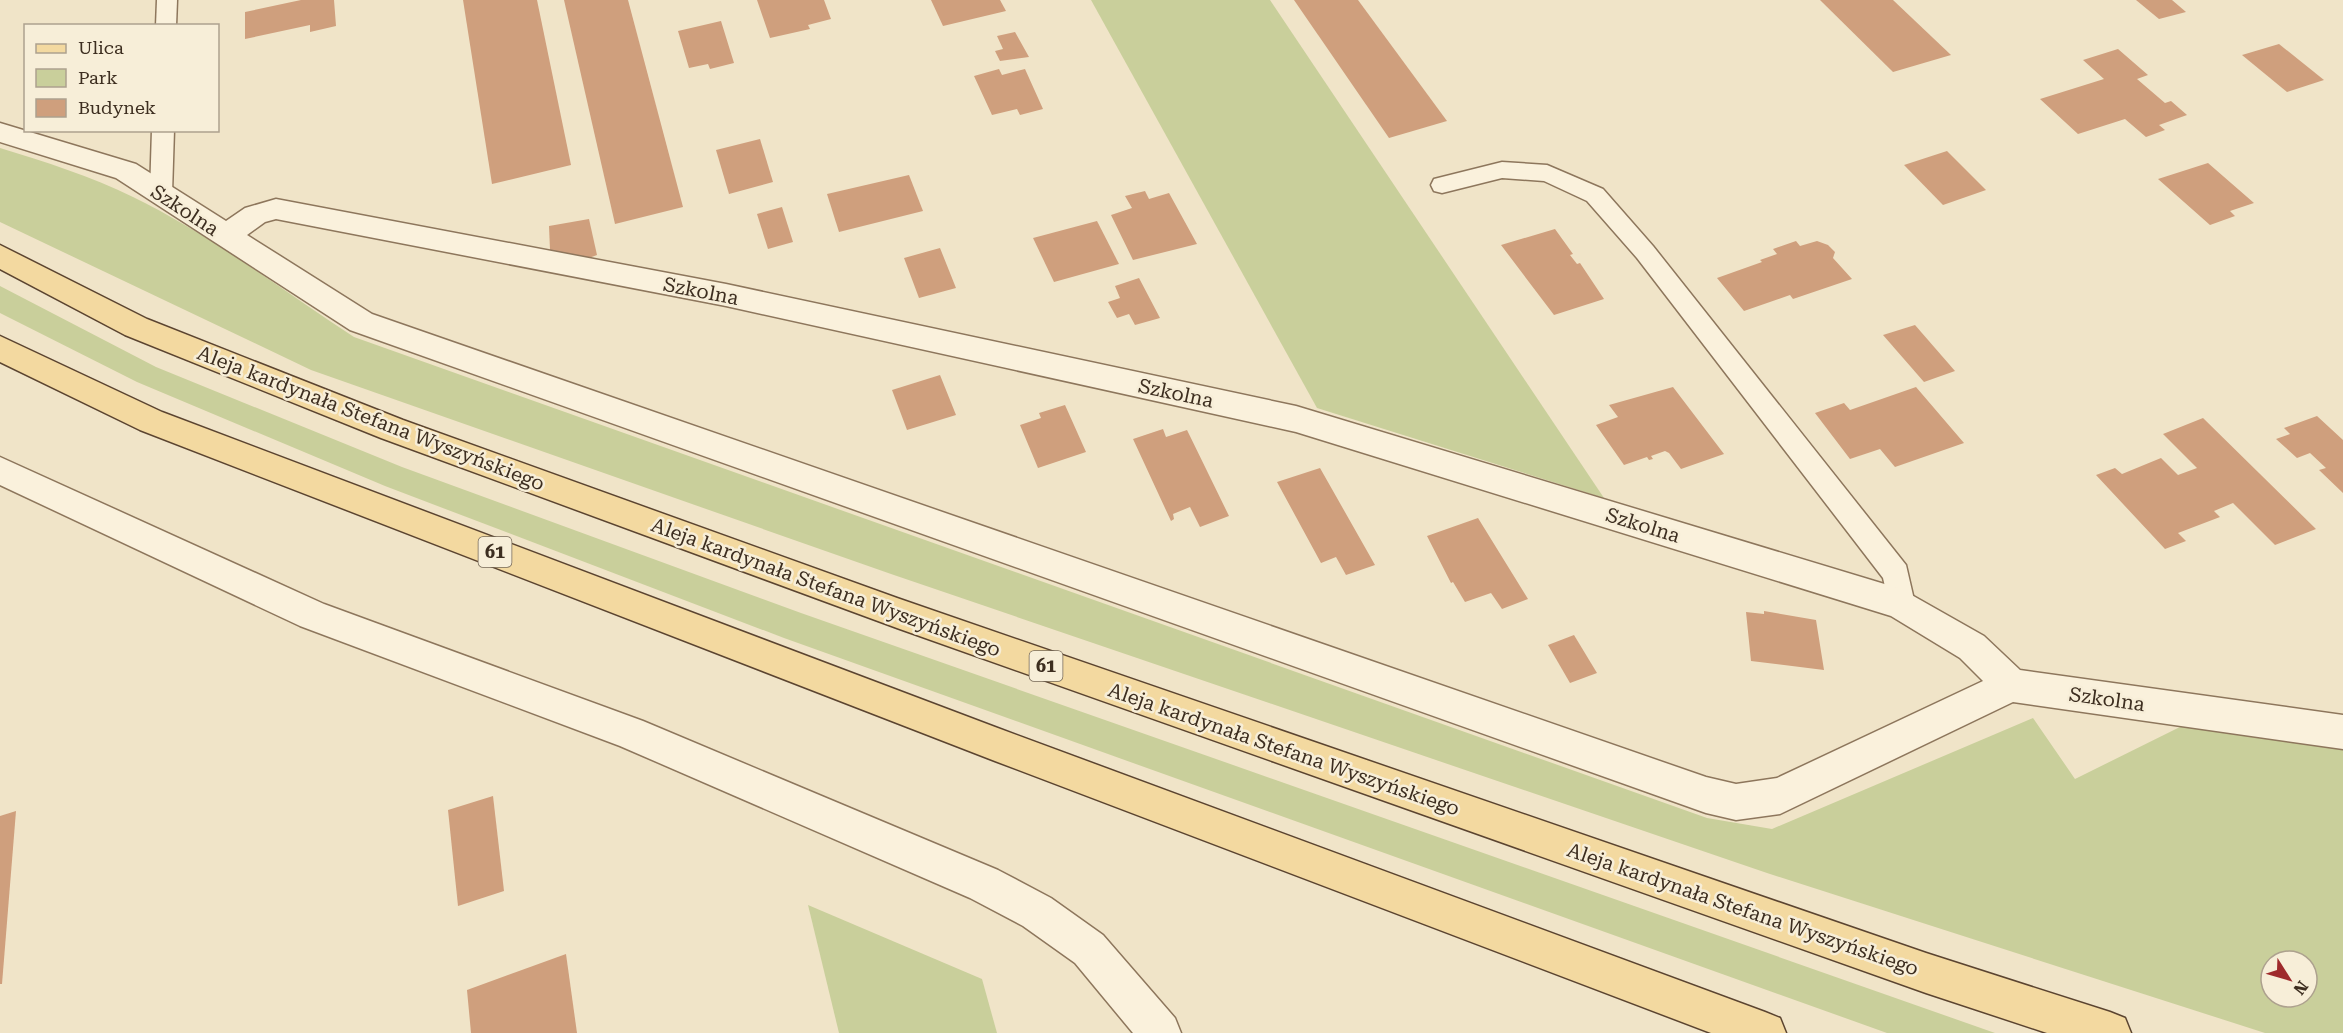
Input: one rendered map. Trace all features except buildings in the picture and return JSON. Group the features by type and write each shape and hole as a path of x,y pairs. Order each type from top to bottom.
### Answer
{"main road":[{"name":"Aleja kardynała Stefana Wyszyńskiego","path":"0,256 136,327 392,429 897,613 1914,969 2110,1033"},
{"name":"61","path":"0,348 151,421 984,740 1765,1033"}],"street":[{"name":"Szkolna","path":"0,132 126,171 227,237 253,215 264,210 276,209 726,295 1273,414 1901,604 1972,647 2011,685 2343,732"},
{"path":"227,237 361,322 1706,795 1737,802 1780,796 2011,685"},
{"path":"0,470 312,615 630,734 984,884 1037,912 1089,949 1160,1033"}],"lane":[{"path":"166,24 167,0"},
{"path":"161,193 163,132"},
{"path":"1442,185 1502,170 1547,173 1595,195 1645,252 1896,574 1901,604"}],"green space":[{"path":"1091,0 1270,0 1604,498 1317,408"},
{"path":"0,148 101,182 162,212 218,246 354,337 1707,818 1772,829 2033,718 2075,779 2188,723 2343,748 2343,1033 2265,1033 1767,873 891,574 311,370 0,222"},
{"path":"0,286 156,367 402,467 801,613 1995,1033 1887,1033 784,638 385,486 137,382 0,313"},
{"path":"808,905 982,979 997,1033 839,1033"}]}
